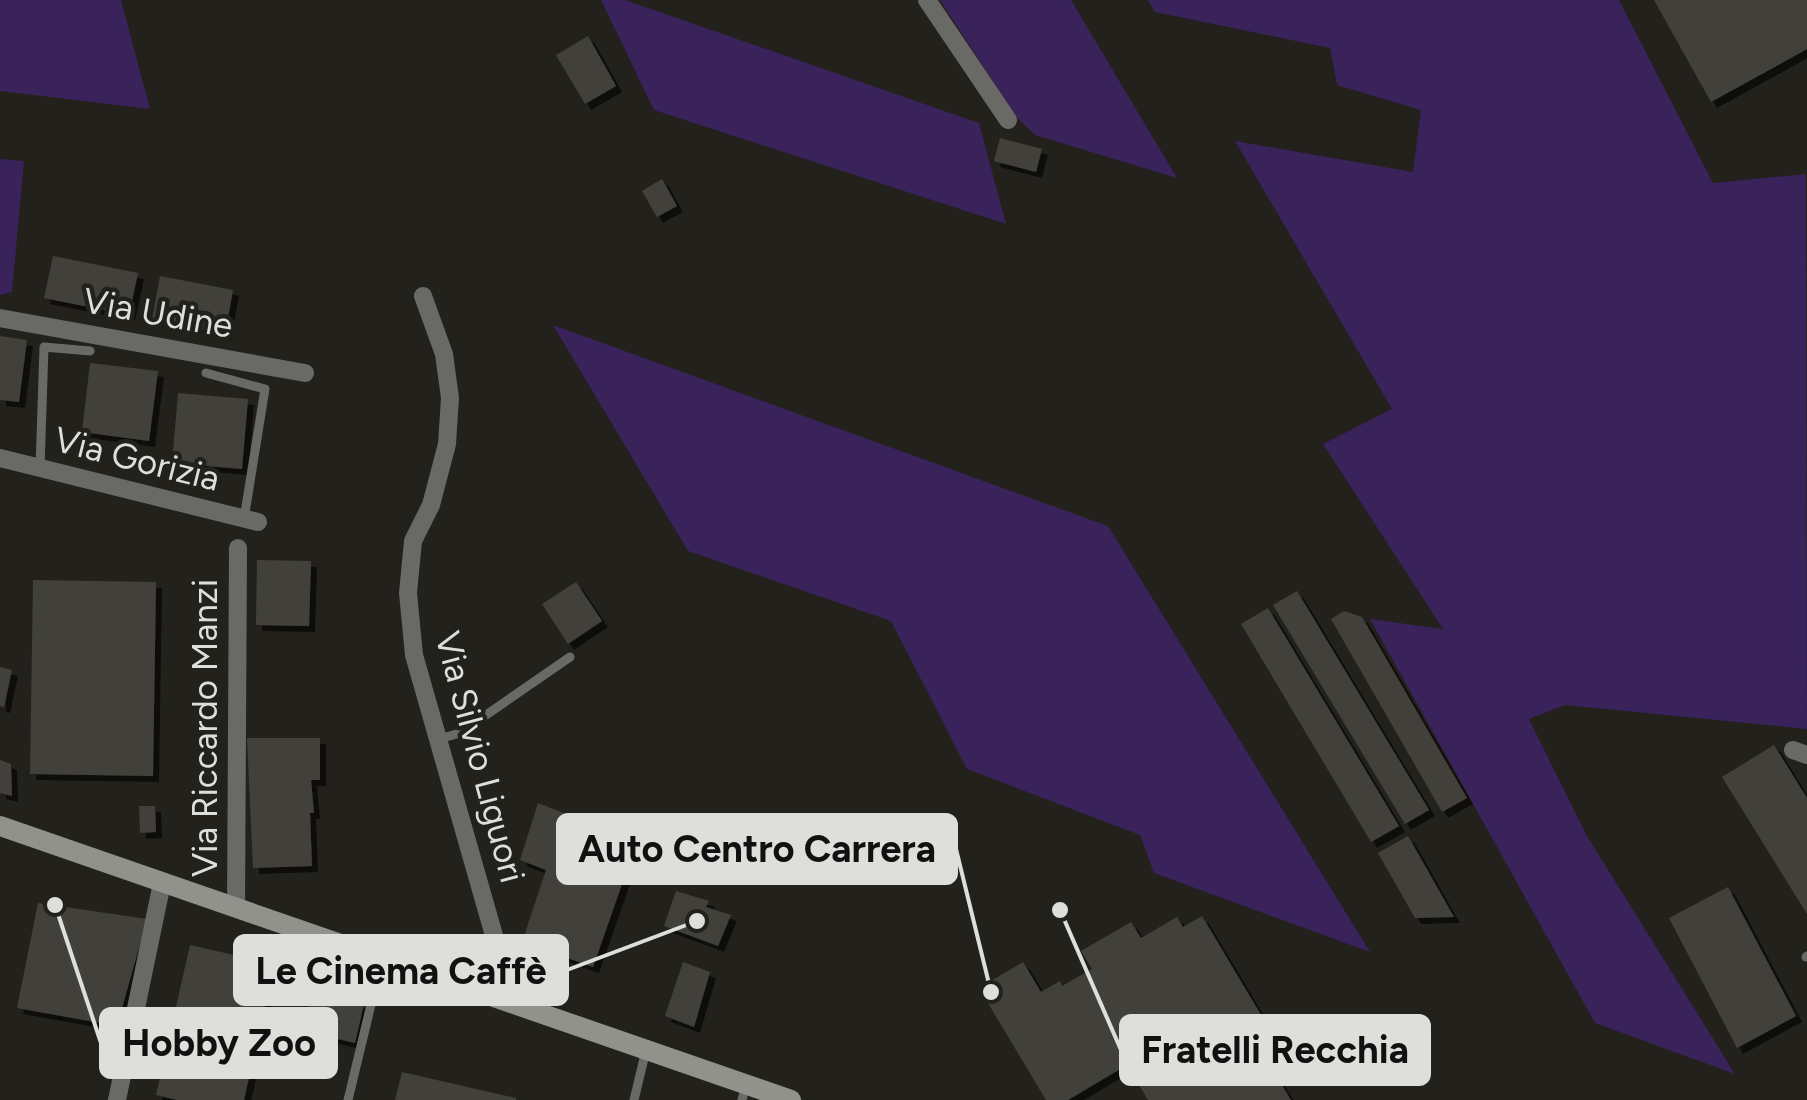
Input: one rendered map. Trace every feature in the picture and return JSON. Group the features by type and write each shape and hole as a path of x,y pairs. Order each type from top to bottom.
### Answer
{"street":[{"path":"927,0 1008,120"},
{"name":"Via Silvio Liguori","path":"423,296 444,354 450,398 447,444 431,505 414,541 408,594 414,655 499,952 508,1002"},
{"name":"Via Udine","path":"0,318 305,372"},
{"name":"Via Gorizia","path":"0,458 251,521"},
{"name":"Via Riccardo Manzi","path":"236,908 238,548"},
{"path":"0,826 646,1050 744,1092 791,1100"},
{"path":"117,1100 162,882"}],"lane":[{"path":"40,468 44,347 90,350"},
{"path":"206,374 265,388 251,521"},
{"path":"439,739 460,732 570,657"},
{"path":"348,1100 382,959"},
{"path":"634,1100 646,1050"}],"shaded area":[{"path":"0,0 121,0 150,109 0,91"},
{"path":"601,0 625,0 979,123 1006,224 654,110"},
{"path":"940,0 1071,0 1177,178 1035,135 1016,117"},
{"path":"1148,0 1619,0 1713,183 1806,174 1807,729 1565,705 1529,719 1587,836 1735,1074 1595,1023 1370,619 1443,629 1323,444 1392,409 1235,141 1413,172 1421,110 1337,85 1330,48 1155,12"},
{"path":"0,159 24,161 12,292 0,295"},
{"path":"553,325 1108,526 1370,952 1154,873 1140,835 967,769 891,621 688,551"}],"building":[{"path":"1654,0 1807,0 1807,49 1711,102"},
{"path":"588,36 616,86 585,104 556,55"},
{"path":"1000,138 1042,149 1036,172 994,161"},
{"path":"662,179 677,206 657,217 642,191"},
{"path":"53,256 138,273 129,315 44,298"},
{"path":"160,276 233,290 225,334 152,320"},
{"path":"0,336 27,340 19,402 0,400"},
{"path":"90,363 158,371 149,441 82,432"},
{"path":"178,393 248,399 242,469 172,463"},
{"path":"257,560 311,561 309,626 256,625"},
{"path":"33,580 156,582 153,776 30,774"},
{"path":"576,582 602,621 568,644 542,604"},
{"path":"1297,591 1429,810 1405,824 1273,605"},
{"path":"1268,608 1399,826 1371,842 1241,624"},
{"path":"1344,611 1362,617 1467,798 1442,812 1331,619"},
{"path":"0,667 12,670 4,707 0,706"},
{"path":"247,738 320,738 320,780 311,780 312,866 253,868"},
{"path":"1774,745 1807,798 1807,914 1722,777"},
{"path":"0,760 11,764 12,796 0,793"},
{"path":"538,803 571,816 569,824 636,844 593,967 522,942 546,870 520,860"},
{"path":"139,806 155,806 156,832 140,833"},
{"path":"1408,836 1454,917 1415,918 1378,853"},
{"path":"1728,887 1796,1016 1737,1048 1669,918"},
{"path":"676,891 709,901 706,907 731,915 718,946 664,926"},
{"path":"38,903 147,919 117,1026 17,1008"},
{"path":"1202,916 1267,1025 1259,1030 1284,1073 1277,1077 1291,1100 1148,1100 1127,1065 1068,1100 1046,1100 979,988 1023,962 1041,992 1060,981 1062,986 1092,969 1081,951 1131,922 1141,938 1177,917 1183,927"},
{"path":"190,945 274,964 244,1100 177,1100 156,1095"},
{"path":"683,962 710,972 694,1027 665,1016"},
{"path":"312,992 364,1004 355,1043 303,1031"},
{"path":"402,1072 516,1098 516,1100 395,1100"}],"place":[{"name":"Hobby Zoo","path":"55,905"},
{"name":"Fratelli Recchia","path":"1060,910"},
{"name":"Le Cinema Caffè","path":"697,921"},
{"name":"Auto Centro Carrera","path":"991,992"}]}
